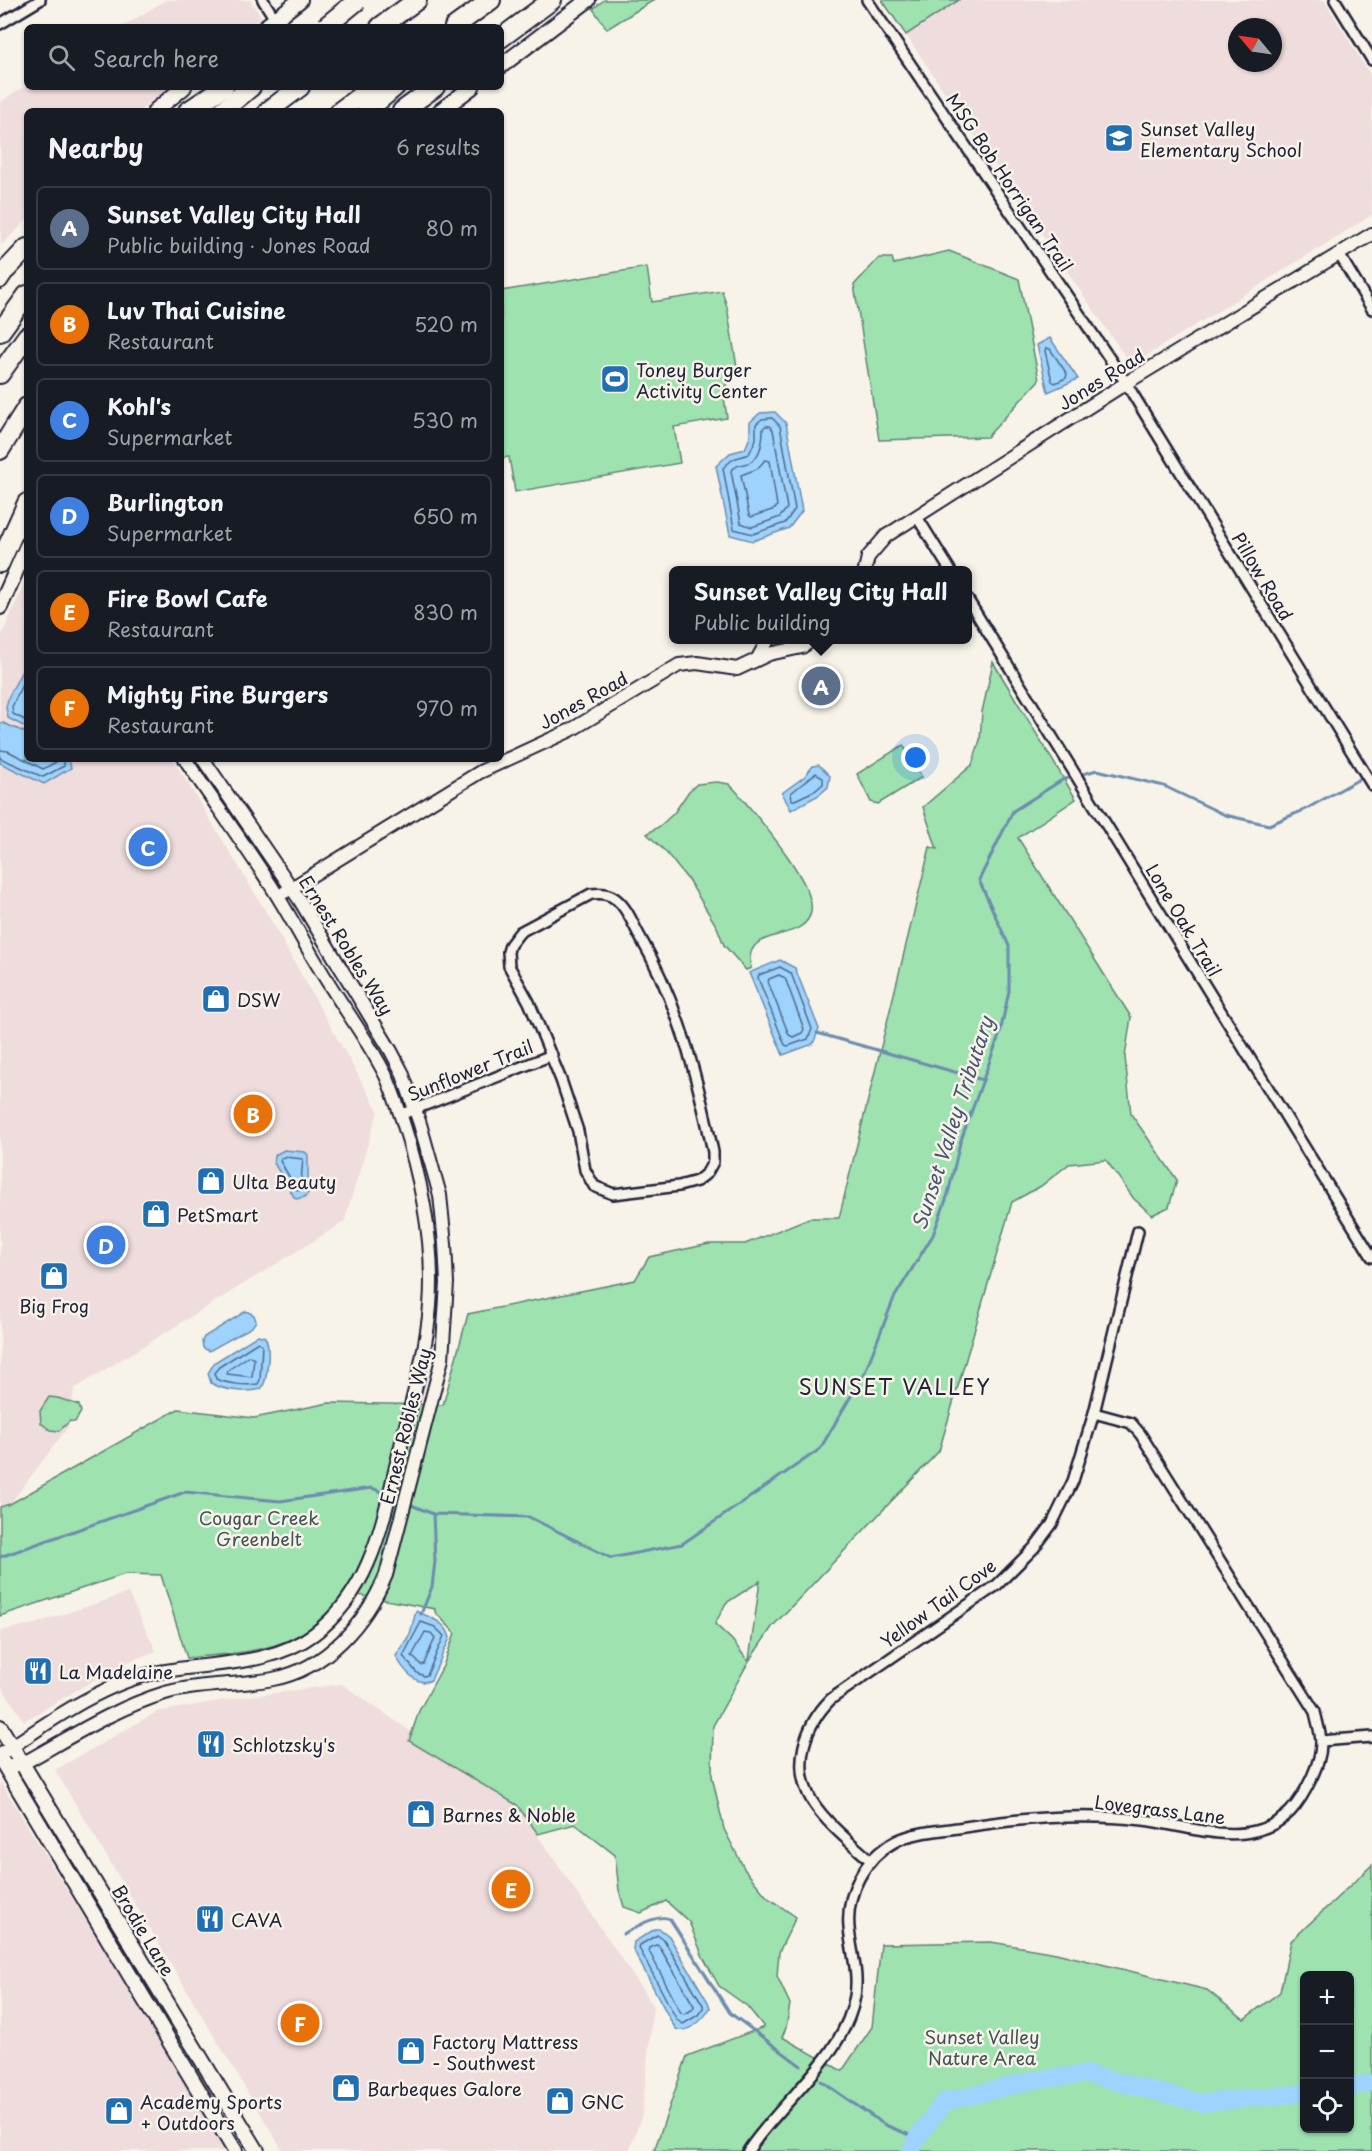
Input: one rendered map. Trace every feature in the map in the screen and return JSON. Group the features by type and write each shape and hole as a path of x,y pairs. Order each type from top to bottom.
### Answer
{"highway":[{"path":"323,24 360,0"},
{"path":"329,24 360,0"},
{"path":"384,24 417,0"},
{"path":"458,24 492,0"},
{"path":"467,24 492,0"},
{"path":"504,36 552,0"},
{"path":"192,108 220,90"},
{"path":"226,108 247,90"},
{"path":"272,108 296,90"},
{"path":"344,108 368,90"},
{"path":"370,108 392,90"},
{"path":"406,108 431,90"},
{"path":"2,270 24,252"},
{"path":"0,332 24,299"},
{"path":"0,374 24,340"},
{"path":"0,450 24,412"},
{"path":"15,565 24,518"}],"main road":[{"path":"270,23 300,0"},
{"path":"504,64 588,0"},
{"path":"159,108 180,90"},
{"path":"444,108 468,90"},
{"path":"2,270 24,247"},
{"path":"0,608 15,565 24,552"},
{"name":"Brodie Lane","path":"0,1727 257,2151"},
{"name":"Brodie Lane","path":"2,1760 235,2151"},
{"path":"135,1982 146,1987 174,2029 188,2037"},
{"path":"170,2042 183,2047 207,2084 221,2093"}],"street":[{"path":"0,24 40,0"},
{"path":"263,0 270,23"},
{"name":"MSG Bob Horrigan Trail","path":"867,0 1126,383"},
{"path":"1335,0 1372,60"},
{"name":"Jones Road","path":"866,566 874,548 886,536 1126,383 1372,234"},
{"path":"1339,254 1372,309"},
{"name":"Pillow Road","path":"1126,383 1371,782"},
{"path":"917,517 948,566"},
{"name":"Lone Oak Trail","path":"972,606 1372,1257"},
{"path":"758,658 765,644"},
{"name":"Jones Road","path":"504,761 571,730 679,665 697,663 737,669 758,658 802,647 806,644"},
{"name":"Ernest Robles Way","path":"187,762 277,896 322,974 356,1023 387,1078 413,1156 426,1211 430,1259 430,1305 423,1350 376,1547 361,1581 345,1604 314,1635 288,1650 262,1658 174,1670 135,1678 100,1692 12,1747 2,1760 22,1764 104,1717 142,1700 190,1688 274,1679 292,1673 328,1653 359,1624 386,1575 442,1359 447,1283 440,1195 433,1165 402,1072 291,888 207,764"},
{"name":"Jones Road","path":"277,896 480,772 502,762"},
{"path":"198,778 207,764"},
{"path":"248,851 260,843"},
{"name":"Sunflower Trail","path":"591,894 605,894 620,902 644,944 664,983 681,1028 697,1078 713,1152 713,1162 707,1173 697,1181 679,1186 623,1193 612,1194 594,1186 585,1170 578,1131 552,1055 529,1002 509,966 510,945 520,932 584,897 591,894"},
{"name":"Sunflower Trail","path":"400,1115 552,1055"},
{"name":"Yellow Tail Cove","path":"871,1861 829,1821 811,1798 805,1784 803,1760 805,1741 812,1722 831,1699 997,1585 1034,1548 1052,1524 1073,1481 1094,1413 1138,1231"},
{"name":"Lovegrass Lane","path":"748,2151 760,2132 818,2066 841,2034 855,1996 856,1961 849,1930 850,1903 860,1876 871,1861 896,1842 925,1833 1030,1817 1100,1817 1144,1820 1231,1834 1255,1831 1274,1823 1302,1800 1320,1759 1321,1741 1315,1712 1141,1435 1131,1423 1094,1413"},
{"path":"1321,1741 1372,1737"}],"shaded area":[{"path":"166,0 250,0 261,17 252,24 127,24"},
{"name":"Sunset Valley Elementary School","path":"959,0 1324,0 1372,78 1372,215 1131,365 906,35"},
{"path":"24,87 24,90 166,90 143,108 24,108 24,223 1,245 0,102"},
{"path":"24,584 24,762 175,762 265,910 378,1111 344,1222 74,1389 68,1427 10,1504 0,1507 0,639"},
{"path":"128,1593 156,1651 118,1666 24,1721 0,1684 0,1631 34,1624"},
{"path":"342,1684 517,1805 653,2005 642,2115 629,2151 283,2151 55,1770 157,1712 230,1699"},
{"path":"0,1781 104,1950 224,2151 0,2151"}],"green space":[{"path":"604,0 654,0 607,29 593,9"},
{"path":"882,0 959,0 906,35"},
{"path":"949,251 1019,279 1039,380 987,437 879,440 854,285 879,258 892,258 894,264"},
{"name":"Toney Burger Activity Center","path":"647,267 652,302 722,291 727,307 737,367 723,390 727,418 674,427 680,463 515,492 509,457 504,458 504,291"},
{"path":"993,662 1076,799 1018,838 1131,1017 1125,1057 1131,1114 1177,1180 1169,1207 1152,1215 1134,1199 1106,1160 1069,1164 1041,1186 1012,1202 939,1451 772,1627 749,1661 713,1726 712,1776 724,1829 745,1870 767,1897 796,1917 779,1952 777,1976 790,2004 782,2037 842,2071 872,2027 881,1944 991,1942 1056,1953 1207,1990 1244,2019 1280,1992 1291,1941 1372,1865 1372,2151 654,2151 687,2056 764,2027 747,2006 719,1986 703,1957 689,1922 666,1901 641,1913 624,1907 619,1890 615,1855 575,1824 538,1834 517,1805 409,1741 419,1711 443,1666 455,1633 435,1612 435,1609 347,1593 312,1627 294,1638 256,1650 187,1658 161,1575 125,1574 0,1616 0,1507 10,1504 178,1409 254,1418 329,1403 443,1405 468,1314 635,1280 649,1257 709,1244 745,1244 809,1218 839,1218 930,847 937,849 923,807 972,765 980,740 982,712","holes":["760,1581 749,1660 715,1624 726,1603"]},
{"path":"903,745 922,777 878,804 871,802 857,774"},
{"path":"717,782 729,784 736,791 783,849 804,884 810,900 811,912 806,922 786,933 755,945 750,954 751,968 746,970 724,945 717,927 689,881 665,851 647,834 674,813 689,791 697,784"},
{"path":"49,1397 79,1405 81,1412 75,1422 70,1421 59,1431 50,1430 41,1423 40,1411"}],"water":[{"path":"1050,338 1078,379 1048,392 1037,345"},
{"path":"775,412 786,423 802,511 789,528 753,541 730,535 716,466 730,453 745,449 750,437 750,422 760,413"},
{"path":"24,667 24,726 8,718 6,707"},
{"path":"0,723 3,723 24,732 24,762 70,762 71,768 44,784 0,763"},
{"path":"819,765 830,776 828,787 819,795 791,810 782,793 804,777 813,766"},
{"path":"780,960 795,968 819,1029 813,1044 783,1055 749,973"},
{"path":"284,1150 305,1152 308,1155 308,1193 305,1197 296,1199 294,1197 274,1163 275,1155"},
{"path":"246,1311 254,1315 256,1321 252,1327 209,1351 203,1348 204,1337"},
{"path":"258,1335 265,1337 268,1348 267,1371 261,1389 236,1390 222,1388 211,1383 208,1373 215,1362"},
{"path":"416,1611 441,1624 450,1638 431,1680 426,1682 410,1676 396,1656 410,1634"},
{"path":"655,1929 660,1929 669,1936 710,2008 700,2021 686,2029 676,2029 672,2023 633,1949 634,1942"}],"waterway":[{"name":"Sunset Valley Tributary","path":"409,1504 433,1514 529,1517 611,1558 682,1544 820,1449 865,1372 894,1298 933,1235 948,1194 960,1143 1000,1033 1009,991 1009,946 979,880 1013,811 1062,780 1097,770 1164,786 1225,815 1269,825 1306,809 1372,772"},
{"path":"817,1033 983,1080"},
{"name":"Sunset Valley Tributary","path":"0,1557 185,1492 280,1501 372,1488 387,1494"},
{"path":"421,1614 432,1587 435,1561 433,1514"},
{"path":"623,1934 659,1918 670,1919 730,2013 801,2066"},
{"path":"911,2151 917,2138 944,2102 1035,2080 1087,2074 1201,2103 1300,2093"},
{"path":"821,2081 885,2125 917,2138"},
{"path":"1354,2086 1372,2083"}],"place":[{"name":"Sunset Valley Elementary School","path":"1119,138"},
{"name":"Toney Burger Activity Center","path":"615,379"},
{"name":"Sunset Valley City Hall","path":"821,686"},
{"name":"Kohl's","path":"148,847"},
{"name":"DSW","path":"216,999"},
{"name":"Luv Thai Cuisine","path":"253,1114"},
{"name":"Ulta Beauty","path":"211,1181"},
{"name":"PetSmart","path":"156,1214"},
{"name":"Burlington","path":"106,1245"},
{"name":"Big Frog","path":"54,1276"},
{"name":"La Madelaine","path":"38,1671"},
{"name":"Schlotzsky's","path":"211,1744"},
{"name":"Barnes & Noble","path":"421,1814"},
{"name":"Fire Bowl Cafe","path":"511,1889"},
{"name":"CAVA","path":"210,1919"},
{"name":"Mighty Fine Burgers","path":"300,2023"},
{"name":"Factory Mattress - Southwest","path":"411,2051"},
{"name":"Barbeques Galore","path":"346,2088"},
{"name":"GNC","path":"560,2101"},
{"name":"Academy Sports + Outdoors","path":"119,2111"}],"district":[{"name":"SUNSET VALLEY","path":"895,1386"}],"park label":[{"name":"Cougar Creek Greenbelt","path":"259,1528"},
{"name":"Sunset Valley Nature Area","path":"982,2046"}]}
